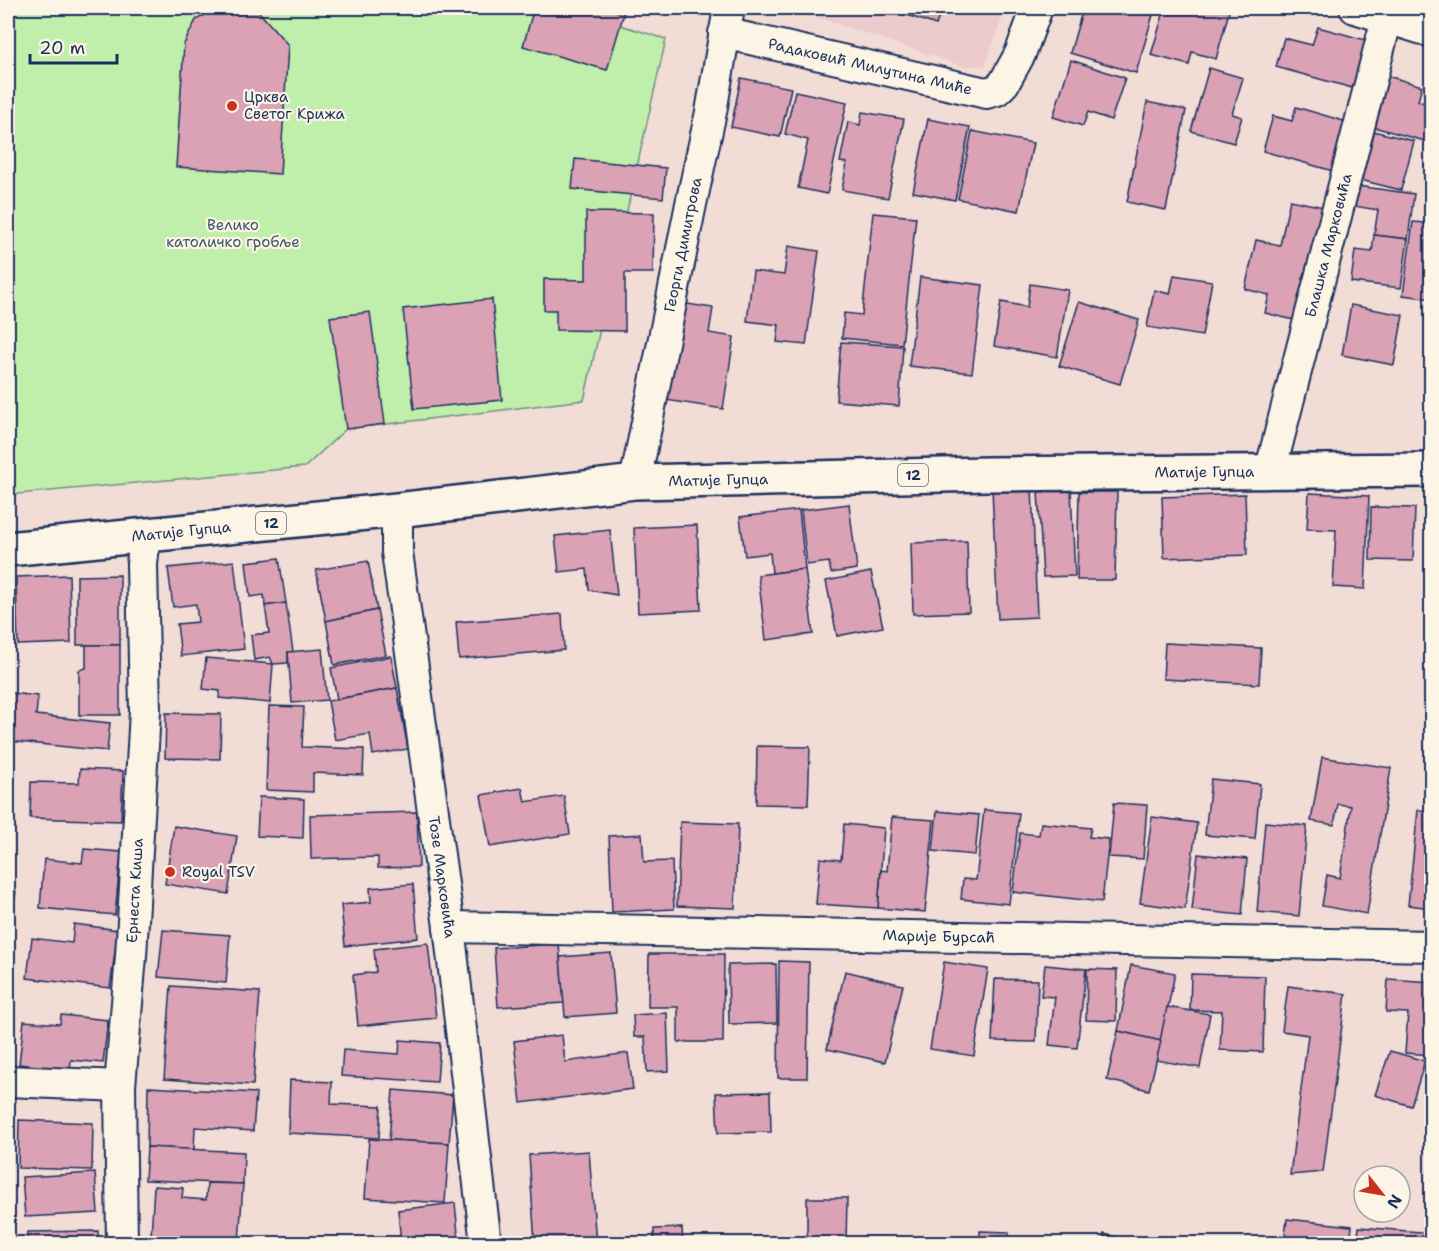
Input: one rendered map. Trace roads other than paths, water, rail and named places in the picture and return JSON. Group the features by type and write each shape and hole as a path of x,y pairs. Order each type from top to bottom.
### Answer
{"main road":[{"name":"Матије Гупца","path":"8,549 397,510 635,482 987,474 1431,470"}],"street":[{"name":"Радаковић Милутина Миће","path":"726,20 986,93 997,90 1004,83 1020,54 1037,8"},
{"path":"1355,8 1431,32"},
{"name":"Блашка Марковића","path":"1270,472 1387,18"},
{"name":"Георги Димитрова","path":"635,482 711,112 726,20"},
{"name":"Тозе Марковића","path":"397,510 397,552 448,927 486,1244"},
{"name":"Ернеста Киша","path":"122,1244 120,1086 131,956 145,711 142,564 145,536"},
{"name":"Марије Бурсаћ","path":"448,927 1431,946"},
{"path":"8,1081 120,1086"}],"place":[{"name":"Црква Светог Крижа","path":"232,106"},
{"name":"Royal TSV","path":"170,872"}],"park label":[{"name":"Велико католичко гробље","path":"233,234"}]}
